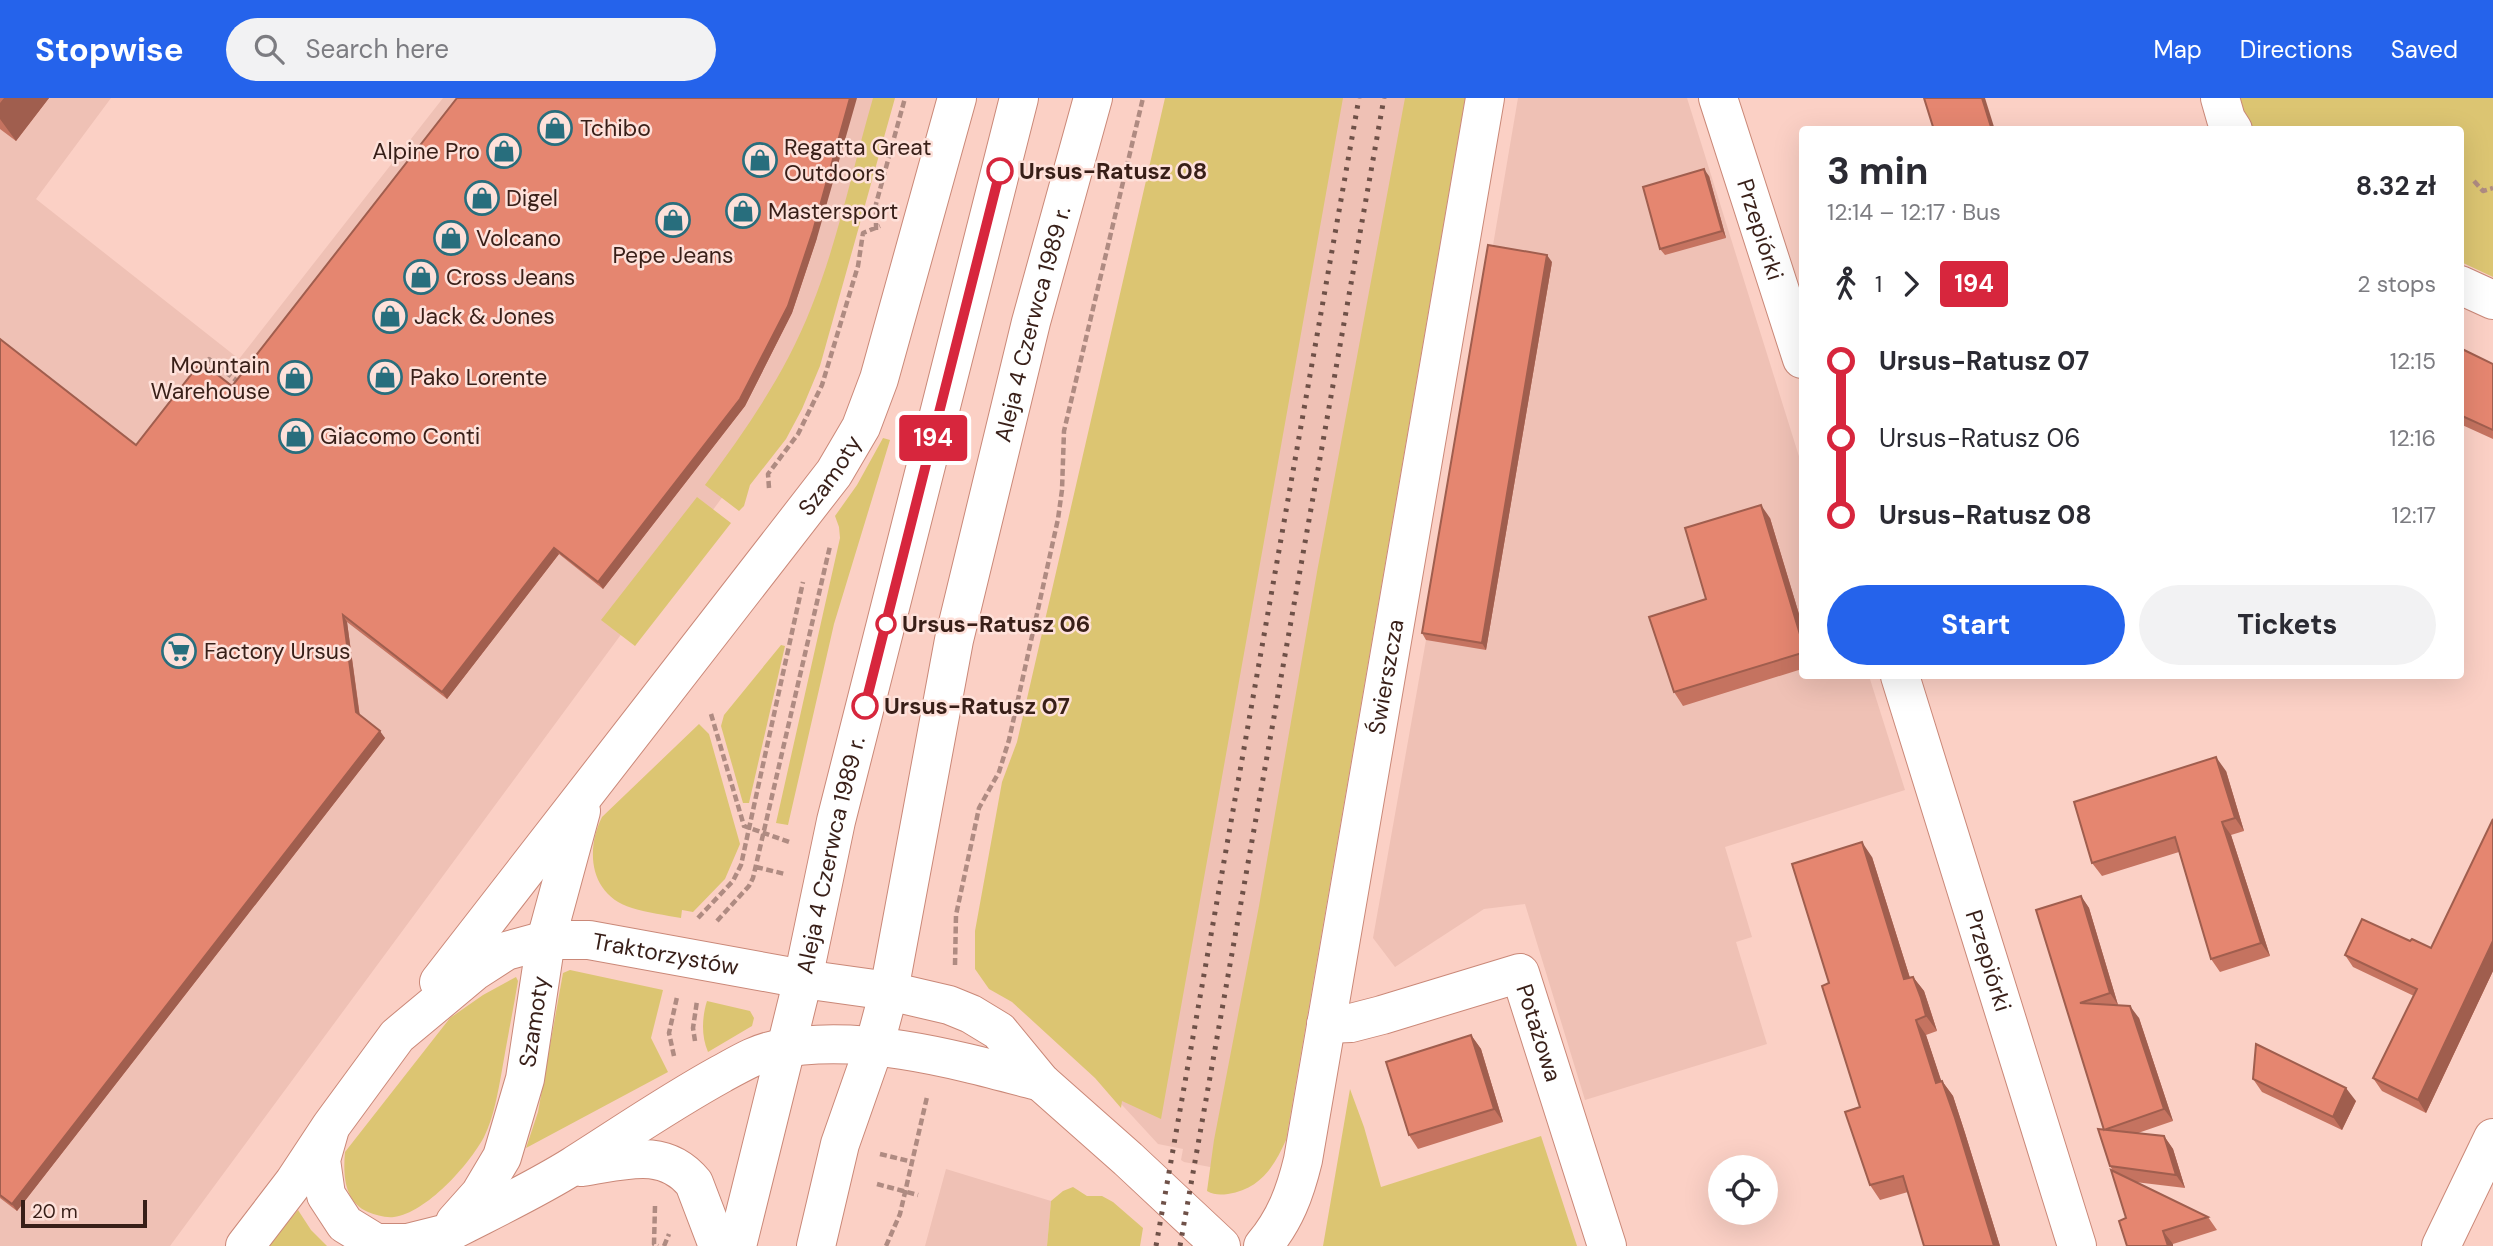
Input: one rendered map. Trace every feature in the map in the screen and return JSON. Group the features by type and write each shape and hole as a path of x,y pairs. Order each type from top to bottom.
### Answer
{"street":[{"name":"Szamoty","path":"397,1036 834,472 861,427 879,379 957,98"},
{"name":"Aleja 4 Czerwca 1989 r.","path":"737,1246 803,979 834,832 1019,98"},
{"name":"Aleja 4 Czerwca 1989 r.","path":"816,1246 840,1144 874,1047 889,991 954,640 1031,322 1093,98"},
{"name":"Świerszcza","path":"1263,1246 1284,1218 1298,1181 1485,98"},
{"name":"Przepiórki","path":"1718,98 1799,350"},
{"path":"2220,98 2230,126"},
{"path":"2464,287 2493,300"},
{"name":"Przepiórki","path":"1901,679 2077,1246"},
{"name":"Szamoty","path":"433,1240 480,1194 502,1157 526,1079 546,940 587,791"},
{"path":"566,863 580,906 620,945"},
{"name":"Traktorzystów","path":"245,1246 294,1182 397,1036 475,971 506,951 546,940 589,940 803,979 889,991 949,1005 971,1014 999,1031 1041,1082 1221,1246"},
{"name":"Potażowa","path":"1326,1024 1351,1023 1520,973 1607,1246"},
{"name":"Traktorzystów","path":"331,1126 321,1160 324,1183 326,1195 345,1224 376,1243 408,1243 433,1240 570,1168 692,1090 760,1054 786,1048 841,1045 874,1047 960,1061 1041,1082"},
{"path":"2441,1246 2493,1138"},
{"path":"570,1168 646,1158 666,1162 687,1175 694,1183 718,1246"}],"path":[{"path":"875,241 876,204 905,98"},
{"path":"955,968 956,915 960,892 979,808 999,772 1009,740 1058,519 1064,431 1143,98"},
{"path":"2474,181 2483,191 2493,188"},
{"path":"780,486 768,488 768,474 798,434 822,385 858,266 863,233 885,224"},
{"path":"201,369 209,359 237,381 246,370"},
{"path":"164,387 178,398 186,388"},
{"path":"716,925 749,886 755,867 831,540"},
{"path":"692,924 733,881 741,865 806,569"},
{"path":"711,714 744,826 789,842"},
{"path":"755,867 782,873"},
{"path":"676,1062 669,1033 678,992"},
{"path":"696,1047 693,1028 699,994"},
{"path":"886,1246 900,1214 929,1084"},
{"path":"881,1154 913,1162"},
{"path":"877,1184 918,1195"},
{"path":"655,1206 654,1244 658,1246"}],"shaded area":[{"name":"Factory Ursus","path":"0,98 111,98 36,199 239,359 443,98 891,98 794,400 170,1246 0,1246"},
{"path":"873,98 895,98 820,366 786,439 750,485 744,506 739,511 705,485 764,400 801,332 829,257"},
{"path":"1165,98 1343,98 1161,1119 1122,1101 1121,1108 1095,1078 1012,1002 989,989 975,969 975,931 1002,782 1017,742"},
{"path":"1220,98 1465,98 1286,1140 1210,1167 1184,1162 1181,1160 1183,1149 1158,1144 1088,1068"},
{"path":"1405,98 1465,98 1286,1140 1271,1168 1257,1182 1239,1191 1215,1194 1207,1191 1214,1140"},
{"path":"1518,98 1687,98 1799,456 1799,679 1870,679 1905,790 1725,847 1752,937 1736,942 1767,1044 1585,1100 1525,904 1484,909 1395,967 1373,938"},
{"path":"2237,98 2493,98 2493,277 2464,263 2464,126 2250,126"},
{"path":"883,438 890,440 834,624 788,825 776,823 840,538 835,516 857,485"},
{"path":"697,497 731,523 635,646 601,620"},
{"path":"781,645 785,646 749,803 743,803 721,726 724,715"},
{"path":"699,724 709,734 740,844 725,879 693,912 682,910 681,918 632,908 618,902 607,893 600,882 593,857 597,830 602,817"},
{"path":"570,970 663,990 651,1038 668,1072 526,1148 538,1112 563,973"},
{"path":"516,977 518,981 495,1104 484,1137 477,1148 445,1186 406,1214 384,1217 360,1207 354,1202 347,1187 345,1152 450,1018 483,995"},
{"path":"707,1001 750,1011 754,1018 752,1026 708,1052 703,1026"},
{"path":"1350,1089 1381,1187 1541,1136 1577,1246 1323,1246"},
{"path":"946,1169 1051,1201 1047,1246 925,1246"},
{"path":"1073,1187 1087,1196 1102,1196 1113,1202 1143,1228 1140,1246 1047,1246 1051,1201"},
{"path":"298,1210 311,1230 327,1246 268,1246"}],"building":[{"name":"Factory Ursus","path":"457,98 850,98 813,231 788,306 740,399 598,582 554,548 442,692 343,615 356,712 380,731 12,1204 0,1195 0,339 136,445 201,362 232,386"},
{"path":"1924,98 1982,98 1991,126 1933,126"},
{"path":"1704,169 1722,231 1660,249 1643,187"},
{"path":"1488,245 1547,255 1482,643 1422,633"},
{"path":"2464,350 2493,364 2493,430 2464,417"},
{"path":"1761,505 1799,631 1799,654 1674,692 1649,617 1706,599 1685,528"},
{"path":"2216,757 2235,818 2222,822 2261,943 2211,959 2175,837 2092,863 2074,802"},
{"path":"2493,819 2493,941 2418,1100 2373,1078 2417,989 2345,955 2362,919 2431,948"},
{"path":"1862,842 1904,979 1913,977 1921,998 1926,1016 1916,1020 1936,1083 1942,1081 1955,1118 1994,1246 1924,1246 1903,1176 1870,1185 1845,1112 1860,1107 1822,986 1829,983 1792,864"},
{"path":"2081,896 2110,993 2080,1003 2130,1006 2164,1109 2104,1130 2036,910"},
{"path":"1471,1035 1494,1109 1409,1135 1386,1062"},
{"path":"2256,1044 2346,1088 2333,1117 2253,1079"},
{"path":"2098,1129 2164,1136 2176,1175 2110,1166"},
{"path":"2111,1170 2208,1217 2163,1231 2168,1246 2127,1246 2119,1221 2126,1218"}],"railway":[{"path":"1156,1246 1359,98"},
{"path":"1180,1246 1384,98"}],"bus line":[{"name":"194","path":"865,706 1000,171"}],"place":[{"name":"Tchibo","path":"555,128"},
{"name":"Alpine Pro","path":"504,151"},
{"name":"Regatta Great Outdoors","path":"760,160"},
{"name":"Ursus-Ratusz 08","path":"1000,171"},
{"name":"Digel","path":"482,198"},
{"name":"Mastersport","path":"743,211"},
{"name":"Pepe Jeans","path":"673,220"},
{"name":"Volcano","path":"451,238"},
{"name":"Cross Jeans","path":"421,277"},
{"name":"Jack & Jones","path":"390,316"},
{"name":"Pako Lorente","path":"385,377"},
{"name":"Mountain Warehouse","path":"295,378"},
{"name":"Giacomo Conti","path":"296,436"},
{"name":"Ursus-Ratusz 06","path":"886,624"},
{"name":"Factory Ursus","path":"179,651"},
{"name":"Ursus-Ratusz 07","path":"865,706"}]}
